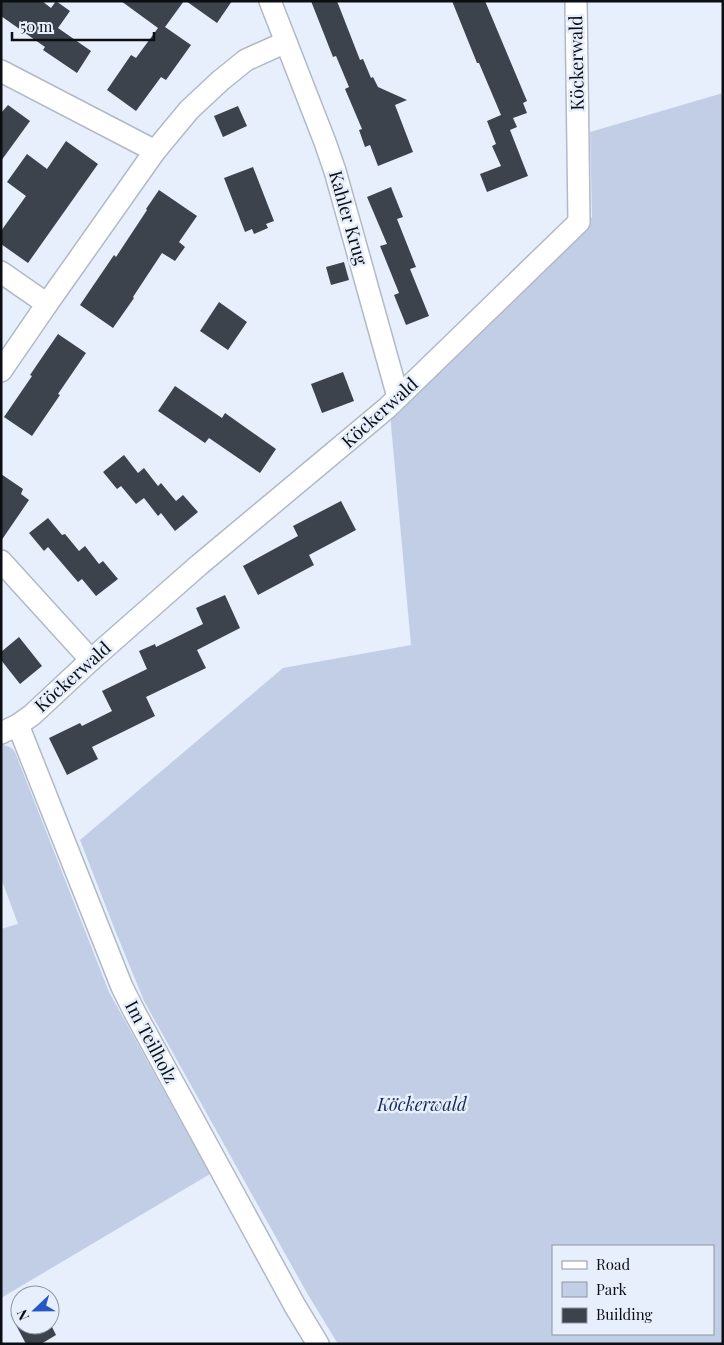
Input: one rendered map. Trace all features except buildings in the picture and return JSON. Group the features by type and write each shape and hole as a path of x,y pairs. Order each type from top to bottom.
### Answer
{"street":[{"name":"Kahler Krug","path":"270,1 335,171 398,397"},
{"name":"Köckerwald","path":"9,729 32,715 199,565 366,427 579,222 576,1"},
{"path":"1,371 155,151 189,110 246,60 286,42"},
{"path":"1,71 155,151"},
{"path":"1,272 47,304"},
{"path":"1,561 91,660"},
{"name":"Im Teilholz","path":"9,729 126,995 318,1344"}],"green space":[{"name":"Köckerwald","path":"723,93 723,1344 338,1344 307,1293 144,1001 80,840 283,668 411,645 391,425 391,405 592,217 590,132"},
{"path":"1,745 6,745 15,752 109,992 210,1174 23,1285 10,1285 10,1293 1,1298 1,929 18,924 1,878"}]}
